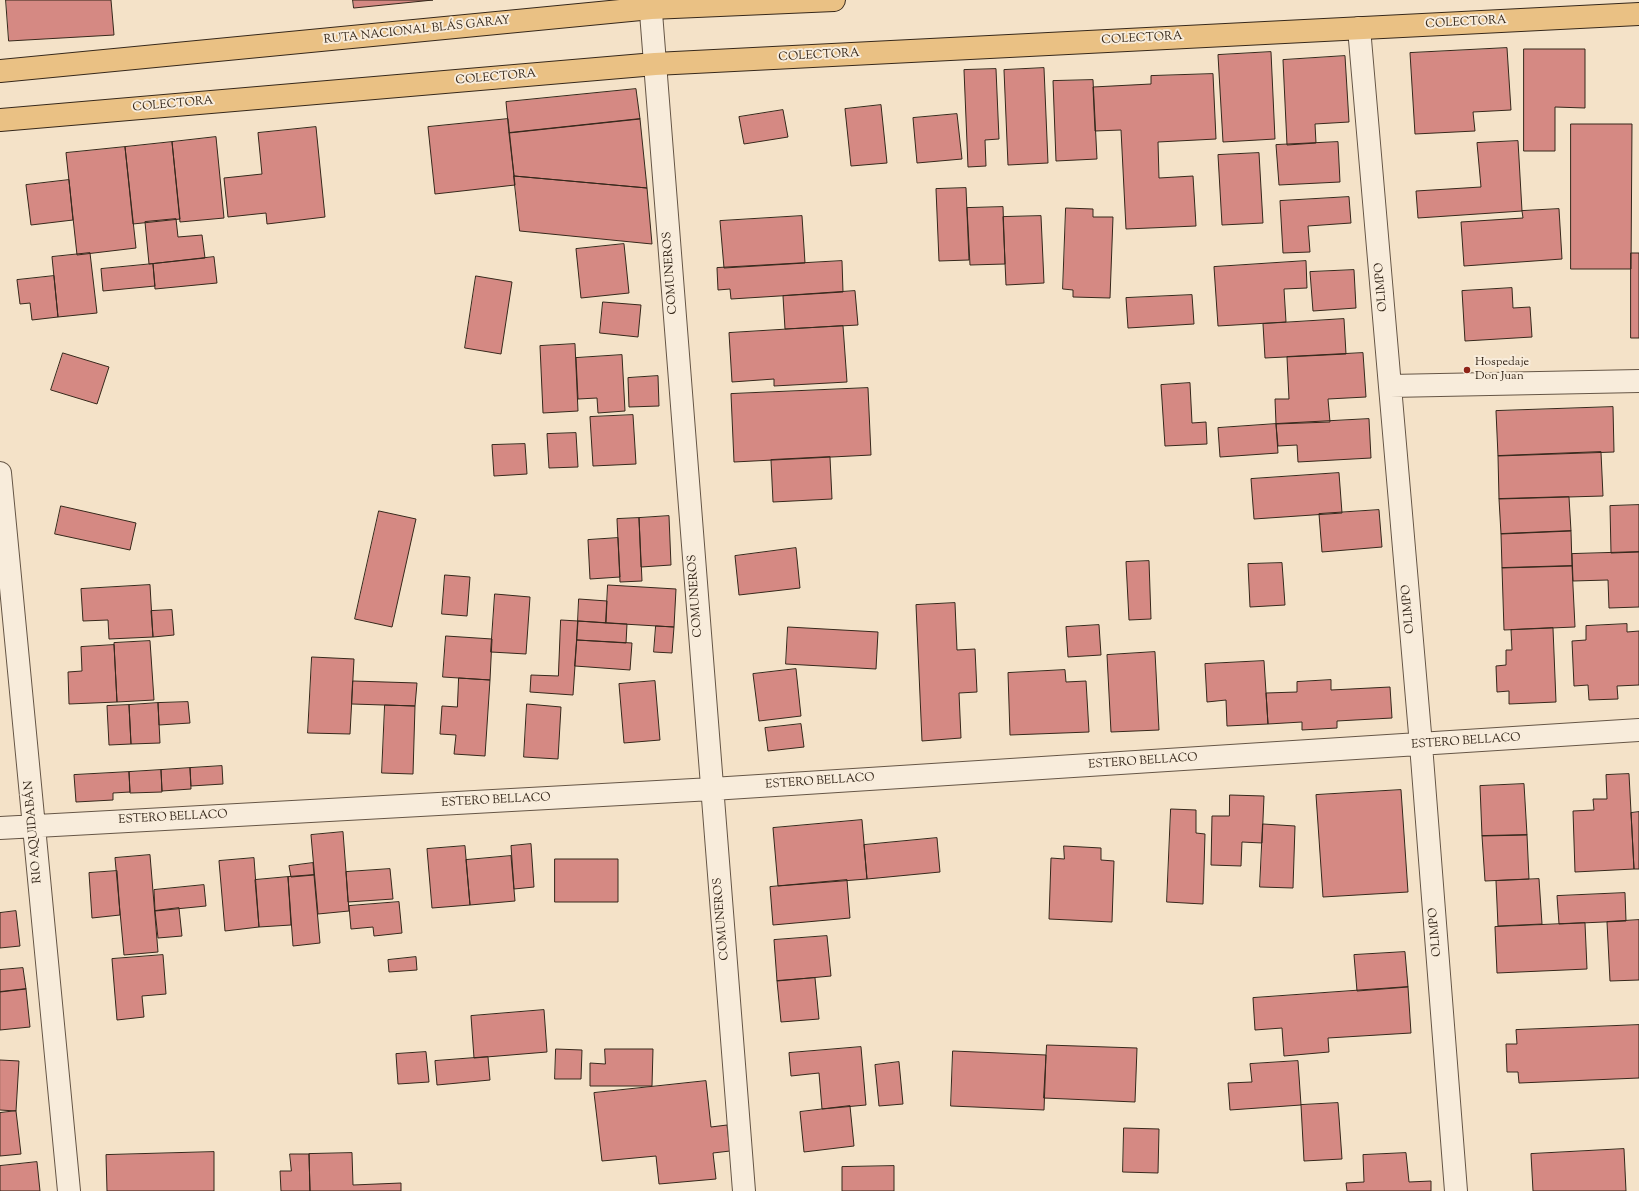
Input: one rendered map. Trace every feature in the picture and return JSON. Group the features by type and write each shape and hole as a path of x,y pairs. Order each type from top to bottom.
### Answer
{"main road":[{"name":"RUTA NACIONAL BLÁS GARAY","path":"0,71 650,4 834,0"},
{"name":"COLECTORA","path":"0,120 655,64 1639,14"}],"street":[{"name":"COMUNEROS","path":"650,4 744,1191"},
{"name":"OLIMPO","path":"1359,28 1421,745 1456,1191"},
{"path":"1390,386 1639,381"},
{"name":"RIO AQUIDABÁN","path":"0,473 69,1191"},
{"name":"ESTERO BELLACO","path":"0,828 712,789 1639,730"}],"building":[{"path":"6,0 111,0 114,35 9,41"},
{"path":"353,0 433,0 354,8"},
{"path":"1507,48 1511,110 1473,112 1475,131 1415,134 1410,53"},
{"path":"1524,49 1585,49 1585,108 1555,107 1555,151 1524,151"},
{"path":"1271,52 1275,139 1223,142 1218,55"},
{"path":"1345,56 1349,122 1315,124 1316,143 1287,145 1283,60"},
{"path":"1044,68 1048,163 1008,165 1004,70"},
{"path":"996,69 999,139 985,140 986,166 968,167 964,70"},
{"path":"1213,74 1216,139 1158,142 1159,178 1193,176 1196,226 1126,229 1121,130 1095,131 1093,87 1151,84 1151,76"},
{"path":"1093,80 1097,159 1056,161 1053,81"},
{"path":"636,89 640,119 509,133 506,102"},
{"path":"881,105 887,163 851,166 845,109"},
{"path":"783,110 788,137 744,144 739,117"},
{"path":"957,114 962,159 917,163 913,118"},
{"path":"508,119 515,185 435,194 428,127"},
{"path":"640,119 647,188 514,176 509,133"},
{"path":"1571,124 1632,124 1631,269 1571,269"},
{"path":"316,127 325,217 267,224 266,213 228,217 224,178 262,174 258,133"},
{"path":"216,137 224,218 180,222 172,142"},
{"path":"1518,141 1522,211 1418,218 1416,191 1481,187 1477,143"},
{"path":"172,142 180,219 133,224 125,147"},
{"path":"1338,142 1340,182 1279,185 1276,145"},
{"path":"125,147 136,248 77,255 66,153"},
{"path":"1259,153 1263,223 1222,225 1218,155"},
{"path":"514,176 647,188 652,244 520,231"},
{"path":"69,180 73,220 31,225 26,185"},
{"path":"966,188 969,260 939,261 936,189"},
{"path":"1349,197 1351,223 1308,226 1310,252 1283,253 1280,201"},
{"path":"1003,207 1005,264 970,265 967,208"},
{"path":"1066,208 1093,209 1093,217 1113,217 1110,298 1073,297 1073,290 1063,289"},
{"path":"1559,209 1562,259 1464,266 1461,222 1523,218 1522,211"},
{"path":"802,216 805,263 724,268 720,221"},
{"path":"1041,216 1044,283 1006,285 1003,217"},
{"path":"176,219 178,237 202,235 205,258 149,264 145,222"},
{"path":"624,244 629,293 581,298 576,249"},
{"path":"90,253 97,313 58,317 52,257"},
{"path":"1631,253 1639,253 1639,338 1631,338"},
{"path":"214,257 217,283 155,289 153,264"},
{"path":"842,261 843,292 731,299 730,289 718,290 717,268"},
{"path":"1306,261 1307,288 1284,289 1286,322 1218,326 1214,267"},
{"path":"153,264 155,286 103,291 101,269"},
{"path":"1354,270 1356,308 1313,311 1310,272"},
{"path":"54,276 58,317 32,320 30,303 20,304 17,280"},
{"path":"476,276 512,282 501,354 465,348"},
{"path":"1512,288 1513,308 1530,307 1532,337 1465,341 1462,291"},
{"path":"855,291 858,325 785,329 783,296"},
{"path":"1192,295 1194,324 1128,328 1126,298"},
{"path":"603,302 641,305 638,337 600,333"},
{"path":"1344,319 1346,354 1265,358 1263,324"},
{"path":"843,326 847,382 774,386 774,379 732,382 729,333"},
{"path":"575,344 578,411 543,413 540,346"},
{"path":"63,353 109,367 97,404 51,390"},
{"path":"1363,353 1366,397 1328,399 1330,422 1276,424 1275,399 1289,399 1287,357"},
{"path":"622,355 625,411 598,413 597,398 578,399 576,358"},
{"path":"658,376 659,406 629,407 628,378"},
{"path":"1190,383 1192,423 1206,422 1207,444 1165,446 1161,385"},
{"path":"868,388 871,455 734,462 731,394"},
{"path":"1613,407 1614,452 1498,456 1496,411"},
{"path":"633,415 636,464 593,466 590,417"},
{"path":"1369,419 1371,458 1298,462 1297,445 1278,446 1276,424"},
{"path":"1276,424 1278,453 1220,457 1218,428"},
{"path":"576,433 578,467 549,468 547,434"},
{"path":"525,444 527,474 494,476 492,445"},
{"path":"1601,452 1603,496 1499,499 1498,456"},
{"path":"830,457 832,499 773,502 771,460"},
{"path":"1339,473 1342,513 1254,519 1251,479"},
{"path":"1569,497 1571,531 1501,534 1499,499"},
{"path":"1639,505 1639,552 1611,553 1610,506"},
{"path":"61,506 136,523 130,550 55,534"},
{"path":"1379,510 1382,547 1322,552 1319,514"},
{"path":"379,511 416,519 392,627 355,619"},
{"path":"669,516 671,565 641,567 639,518"},
{"path":"639,518 642,581 620,582 617,519"},
{"path":"1571,531 1572,566 1502,568 1501,534"},
{"path":"618,538 620,577 590,579 588,540"},
{"path":"796,548 800,588 739,595 735,556"},
{"path":"1639,552 1639,607 1609,608 1608,580 1573,581 1572,554"},
{"path":"1149,561 1151,619 1129,620 1126,562"},
{"path":"1282,563 1285,605 1250,607 1248,564"},
{"path":"1572,566 1575,627 1504,630 1502,568"},
{"path":"445,575 470,577 467,616 442,614"},
{"path":"150,585 153,637 109,639 108,620 83,621 81,589"},
{"path":"608,585 676,589 674,627 606,623"},
{"path":"495,594 530,597 526,654 491,652"},
{"path":"579,599 607,601 606,623 578,621"},
{"path":"955,603 957,650 975,649 977,692 959,693 961,738 922,741 916,605"},
{"path":"172,610 174,635 153,637 151,611"},
{"path":"561,620 578,621 573,695 530,692 531,675 558,676"},
{"path":"578,621 627,624 626,643 577,640"},
{"path":"1627,624 1627,632 1639,631 1639,685 1617,686 1618,699 1589,700 1588,685 1574,686 1572,641 1586,640 1586,626"},
{"path":"1099,625 1101,655 1068,657 1066,627"},
{"path":"656,626 674,627 672,653 654,652"},
{"path":"788,627 878,632 876,669 786,664"},
{"path":"1553,628 1556,702 1509,704 1509,691 1497,692 1496,666 1506,665 1506,650 1512,650 1511,630"},
{"path":"446,636 492,639 490,680 443,677"},
{"path":"577,640 632,643 630,670 575,666"},
{"path":"150,641 154,700 117,702 114,643"},
{"path":"114,645 117,702 69,704 68,672 82,671 81,647"},
{"path":"1155,652 1159,730 1111,732 1107,655"},
{"path":"312,657 354,659 350,734 308,733"},
{"path":"1264,661 1268,724 1227,726 1226,700 1207,702 1205,664"},
{"path":"796,669 801,716 759,721 753,674"},
{"path":"1065,670 1066,682 1086,681 1089,732 1010,735 1008,673"},
{"path":"459,678 490,680 485,756 454,754 456,735 440,734 442,706 457,707"},
{"path":"1331,680 1331,690 1390,687 1392,718 1337,721 1337,728 1302,730 1302,722 1268,724 1266,693 1297,692 1297,682"},
{"path":"353,681 417,683 415,706 352,704"},
{"path":"655,681 660,740 624,743 619,684"},
{"path":"188,702 190,723 159,725 158,703"},
{"path":"158,703 160,743 131,744 129,705"},
{"path":"527,704 561,707 558,759 524,757"},
{"path":"129,705 131,744 109,745 107,706"},
{"path":"385,705 415,706 413,774 382,773"},
{"path":"801,724 804,747 768,751 765,728"},
{"path":"222,766 223,784 191,786 190,768"},
{"path":"190,768 191,789 162,791 161,770"},
{"path":"161,770 162,792 130,793 129,772"},
{"path":"129,772 130,792 113,793 113,800 76,802 74,775"},
{"path":"1629,774 1634,869 1575,872 1573,811 1594,810 1593,799 1607,799 1606,775"},
{"path":"1524,784 1527,835 1482,836 1480,786"},
{"path":"1401,790 1408,892 1323,897 1316,795"},
{"path":"1230,795 1264,796 1262,843 1242,842 1241,866 1211,865 1212,816 1229,816"},
{"path":"1171,809 1196,810 1196,833 1205,834 1203,904 1167,902"},
{"path":"1639,812 1639,869 1634,869 1631,813"},
{"path":"862,820 867,879 778,886 773,828"},
{"path":"1263,824 1295,826 1293,888 1260,887"},
{"path":"343,832 349,911 318,914 311,835"},
{"path":"1527,835 1529,879 1485,881 1482,836"},
{"path":"937,838 940,872 867,879 864,845"},
{"path":"531,844 534,887 514,889 511,846"},
{"path":"465,846 470,905 432,908 427,849"},
{"path":"1064,846 1101,848 1101,860 1114,861 1112,922 1049,919 1051,858 1064,859"},
{"path":"150,855 158,952 124,955 115,858"},
{"path":"511,856 515,901 470,905 466,860"},
{"path":"254,858 259,927 225,931 219,861"},
{"path":"555,859 618,859 618,902 555,902"},
{"path":"313,863 314,875 291,877 289,866"},
{"path":"390,869 393,899 348,902 346,872"},
{"path":"117,871 120,915 92,918 89,873"},
{"path":"314,875 320,943 293,946 288,877"},
{"path":"288,877 291,925 259,927 255,880"},
{"path":"1539,879 1542,924 1498,926 1496,881"},
{"path":"847,880 850,918 773,925 770,887"},
{"path":"204,885 206,906 155,911 154,890"},
{"path":"1625,893 1626,921 1559,924 1557,896"},
{"path":"399,902 402,933 374,936 373,927 351,929 349,906"},
{"path":"179,908 182,936 158,938 155,911"},
{"path":"16,911 20,946 0,948 0,913"},
{"path":"1639,920 1639,980 1610,981 1607,922"},
{"path":"1585,923 1587,969 1497,973 1495,927"},
{"path":"827,936 831,976 777,981 774,940"},
{"path":"1405,952 1408,987 1357,991 1354,955"},
{"path":"163,955 166,994 142,996 144,1017 117,1020 112,959"},
{"path":"416,957 417,970 389,972 388,960"},
{"path":"23,968 26,989 0,992 0,970"},
{"path":"815,978 819,1019 781,1022 777,981"},
{"path":"1408,987 1411,1033 1328,1038 1329,1052 1284,1056 1282,1028 1255,1030 1253,998"},
{"path":"26,989 30,1027 0,1030 0,992"},
{"path":"544,1010 547,1052 474,1058 471,1016"},
{"path":"1639,1025 1639,1078 1519,1083 1518,1072 1507,1072 1506,1044 1517,1044 1516,1030"},
{"path":"1047,1045 1137,1048 1135,1102 1044,1098"},
{"path":"861,1047 866,1105 822,1109 819,1073 791,1076 789,1053"},
{"path":"556,1049 582,1050 581,1079 555,1079"},
{"path":"605,1049 653,1049 652,1086 590,1086 590,1063 605,1064"},
{"path":"953,1051 1046,1055 1044,1110 951,1106"},
{"path":"426,1052 429,1082 398,1084 396,1054"},
{"path":"488,1057 490,1080 437,1085 435,1061"},
{"path":"0,1060 19,1061 16,1111 0,1110"},
{"path":"1298,1061 1301,1105 1230,1110 1228,1083 1252,1082 1250,1064"},
{"path":"899,1062 903,1104 879,1106 875,1065"},
{"path":"706,1081 711,1127 727,1125 730,1151 713,1153 716,1179 659,1184 656,1156 602,1161 594,1093"},
{"path":"1338,1103 1342,1159 1304,1161 1301,1105"},
{"path":"850,1106 854,1146 804,1152 800,1112"},
{"path":"16,1111 21,1154 0,1156 0,1113"},
{"path":"1124,1128 1159,1129 1158,1173 1123,1172"},
{"path":"1624,1149 1626,1191 1533,1191 1531,1154"},
{"path":"214,1152 214,1191 107,1191 106,1155"},
{"path":"352,1153 353,1185 401,1183 401,1191 310,1191 309,1154"},
{"path":"1406,1153 1409,1182 1431,1181 1431,1191 1347,1191 1346,1183 1364,1182 1363,1155"},
{"path":"290,1154 309,1154 310,1191 281,1191 280,1171 291,1171"},
{"path":"37,1162 40,1191 0,1191 0,1166"},
{"path":"894,1166 894,1191 842,1191 842,1167"}],"place":[{"name":"Hospedaje Don Juan","path":"1467,370"}]}
